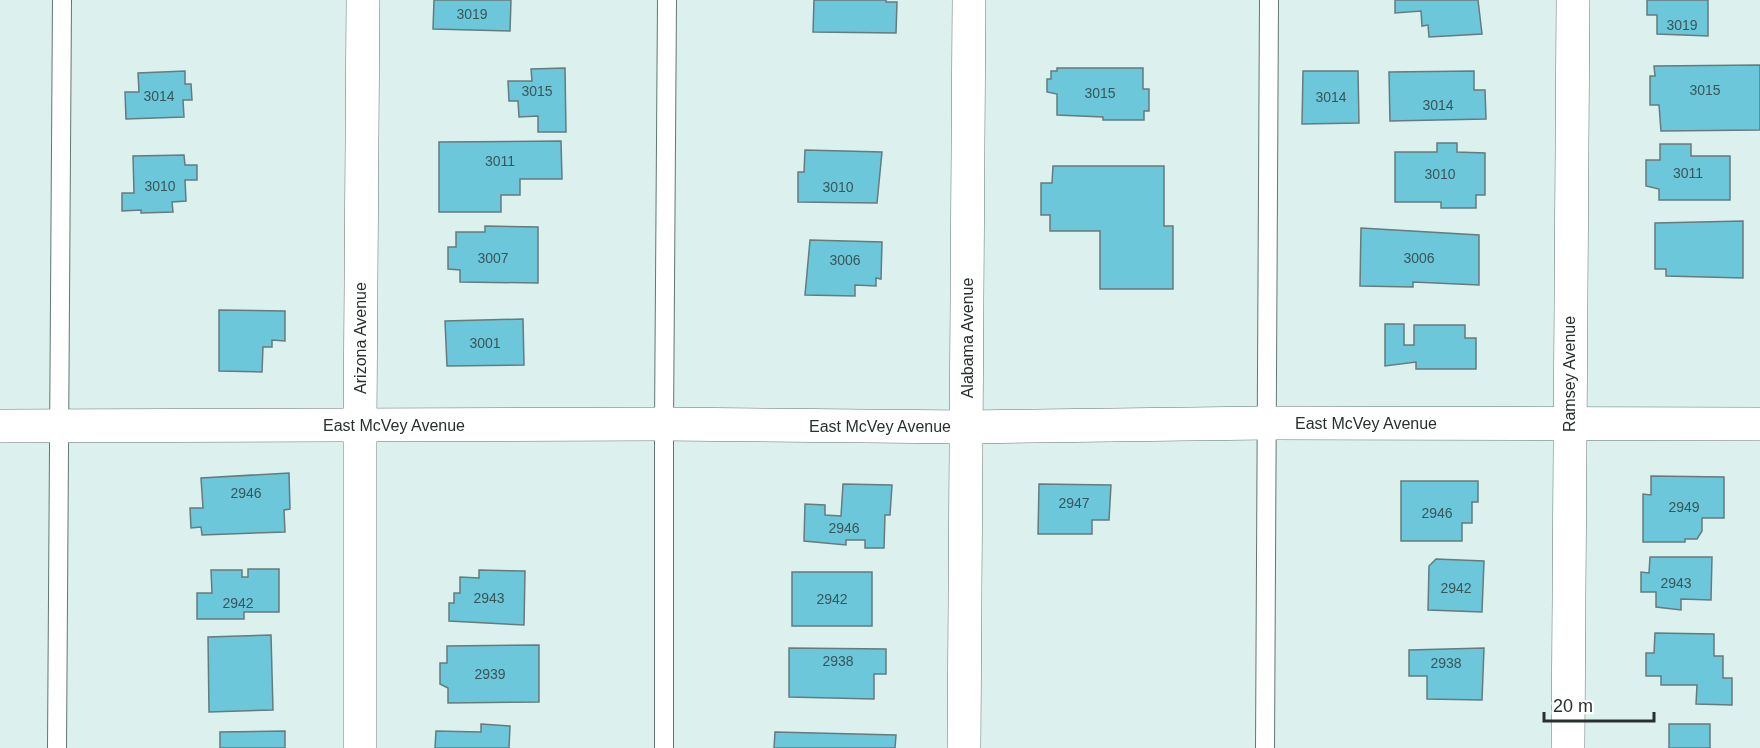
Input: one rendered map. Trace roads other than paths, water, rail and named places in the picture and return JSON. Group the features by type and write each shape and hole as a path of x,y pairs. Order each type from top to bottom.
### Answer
{"street":[{"name":"Arizona Avenue","path":"360,748 363,0"},
{"name":"Alabama Avenue","path":"964,748 969,0"},
{"name":"Ramsey Avenue","path":"1568,748 1573,0"},
{"name":"East McVey Avenue","path":"0,426 664,424 967,427 1266,423 1760,424"}],"lane":[{"path":"57,748 62,0"},
{"path":"664,748 667,0"},
{"path":"1265,748 1269,0"}]}
